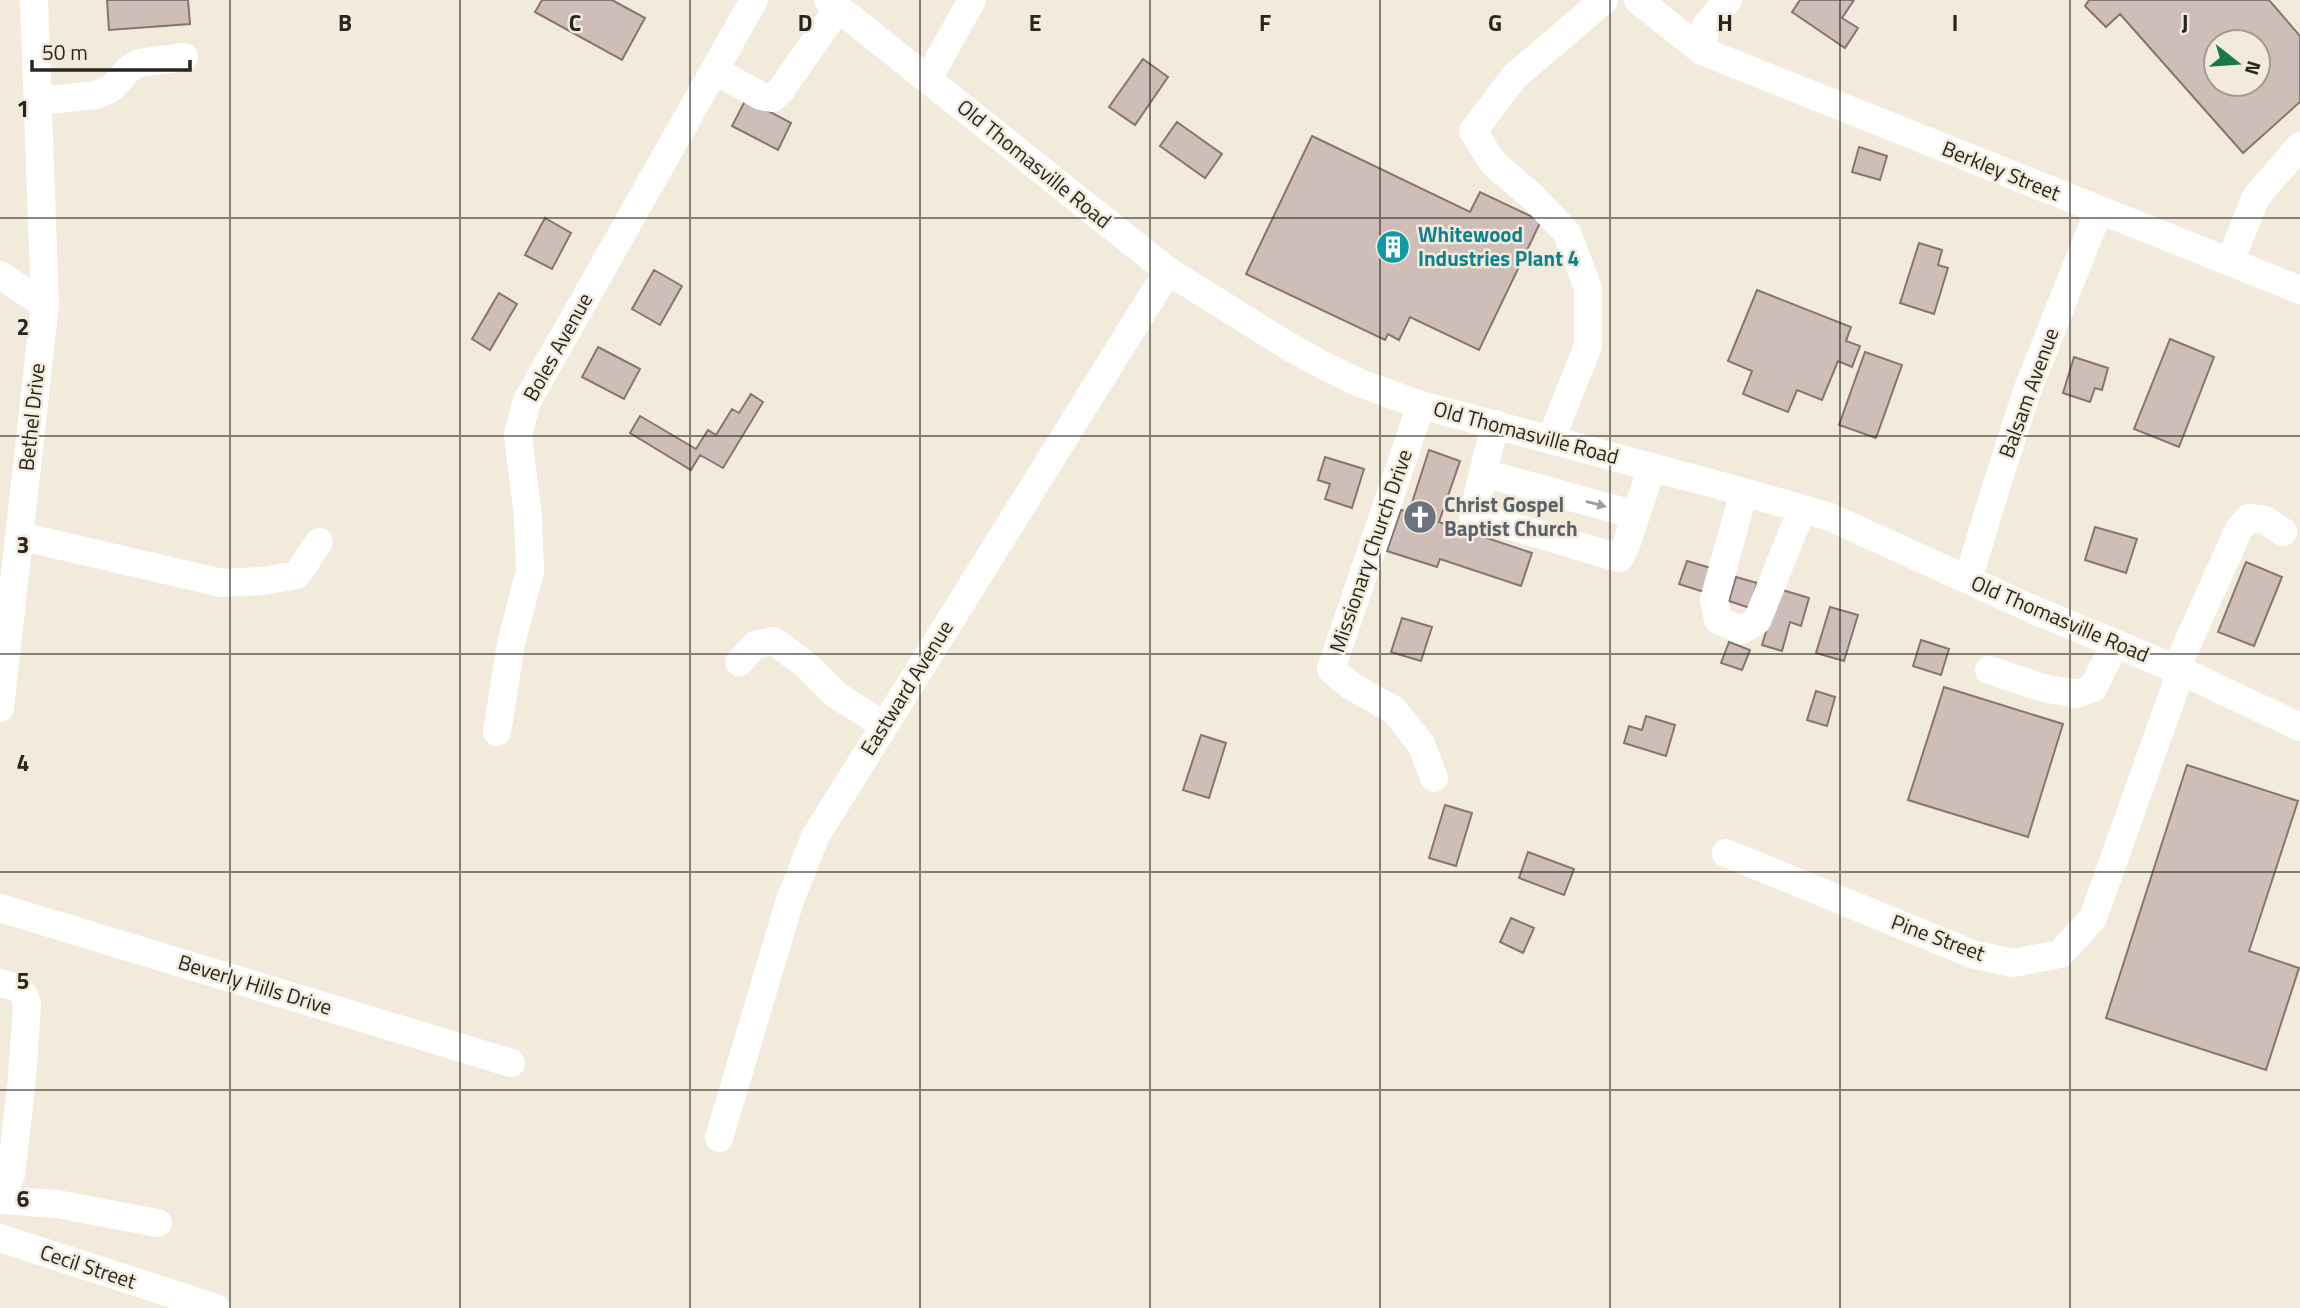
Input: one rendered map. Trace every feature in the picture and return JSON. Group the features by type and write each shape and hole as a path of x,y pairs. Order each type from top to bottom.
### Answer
{"street":[{"name":"Bethel Drive","path":"0,708 45,305 34,0"},
{"name":"Boles Avenue","path":"497,732 511,644 530,571 528,517 518,435 526,403 754,0"},
{"path":"928,79 972,0"},
{"path":"1551,439 1588,346 1588,288 1567,233 1534,198 1493,163 1474,131 1515,76 1604,0"},
{"name":"Berkley Street","path":"1639,0 1702,51 2300,290"},
{"path":"1671,0 1673,11 1702,51"},
{"path":"1702,51 1705,27 1728,0"},
{"path":"714,70 761,96 772,98 781,90 833,4"},
{"name":"Old Thomasville Road","path":"833,4 1168,271 1326,367 1362,384 1422,405 1830,517 1968,580 2178,670 2300,727"},
{"path":"38,101 97,95 112,88 129,69 139,63 184,57"},
{"path":"2230,262 2256,197 2300,146"},
{"name":"Balsam Avenue","path":"1968,580 2027,391 2099,210"},
{"name":"Eastward Avenue","path":"719,1138 790,900 815,837 1168,271"},
{"path":"0,275 45,305"},
{"name":"Missionary Church Drive","path":"1422,405 1331,669 1351,686 1394,710 1421,744 1433,778"},
{"path":"1495,424 1473,516 1619,558 1652,467"},
{"path":"1483,473 1636,515"},
{"path":"1744,492 1714,600 1718,620 1741,630 1757,621 1802,509"},
{"name":"Pine Street","path":"1726,853 1972,954 2013,963 2060,954 2093,918 2178,670 2239,529 2249,518 2264,520 2283,532"},
{"path":"19,536 222,583 263,582 297,575 319,542"},
{"path":"738,662 755,645 774,641 805,664 836,695 884,724"},
{"path":"1989,670 2043,688 2077,694 2093,688 2115,644"},
{"name":"Beverly Hills Drive","path":"0,908 511,1063"},
{"path":"0,983 17,987 25,994 27,1004 11,1175 0,1200 57,1204 158,1223"},
{"name":"Cecil Street","path":"0,1238 216,1308"}],"building":[{"path":"107,0 188,0 190,24 109,30"},
{"path":"542,0 612,0 645,18 622,60 535,12"},
{"path":"1800,0 1854,0 1842,18 1858,28 1845,48 1792,12"},
{"path":"2089,0 2269,0 2300,36 2300,102 2243,153 2120,14 2106,27 2085,6"},
{"path":"1143,59 1168,77 1135,125 1109,107"},
{"path":"746,99 791,123 778,150 732,126"},
{"path":"1177,122 1222,154 1205,178 1160,146"},
{"name":"Whitewood Industries Plant 4","path":"1312,136 1470,212 1480,192 1541,221 1479,350 1410,317 1399,340 1388,334 1385,340 1246,274"},
{"path":"1859,147 1887,156 1880,180 1852,172"},
{"path":"545,218 571,233 552,269 525,255"},
{"path":"1919,243 1942,250 1938,265 1948,268 1934,314 1900,303"},
{"path":"654,270 682,286 660,325 632,309"},
{"path":"1757,290 1851,327 1846,341 1860,346 1852,367 1838,361 1822,400 1797,390 1788,412 1743,394 1752,371 1728,361"},
{"path":"499,293 517,304 490,350 472,339"},
{"path":"2170,339 2214,357 2179,447 2134,429"},
{"path":"598,347 640,369 624,399 582,377"},
{"path":"1865,352 1902,365 1876,438 1839,425"},
{"path":"2074,357 2108,368 2102,390 2095,388 2090,402 2063,393"},
{"path":"751,394 763,402 723,468 700,455 691,470 630,433 640,416 696,449 708,430 716,435 732,409 739,413"},
{"name":"Christ Gospel Baptist Church","path":"1429,450 1460,461 1439,522 1532,553 1521,586 1440,559 1437,567 1387,551 1401,510 1409,512"},
{"path":"1325,457 1364,469 1352,508 1325,499 1330,484 1318,480"},
{"path":"2095,527 2137,539 2126,573 2085,560"},
{"path":"1687,561 1711,568 1704,592 1679,584"},
{"path":"2246,562 2282,577 2254,646 2218,632"},
{"path":"1736,577 1757,583 1750,608 1729,601"},
{"path":"1779,589 1809,598 1801,626 1790,622 1782,651 1762,645"},
{"path":"1830,607 1858,615 1844,661 1816,653"},
{"path":"1402,618 1432,627 1421,661 1391,652"},
{"path":"1921,640 1949,649 1941,675 1913,666"},
{"path":"1729,642 1750,650 1742,670 1721,663"},
{"path":"1944,687 2063,724 2028,837 1908,800"},
{"path":"1816,691 1835,697 1827,726 1807,720"},
{"path":"1646,716 1675,725 1666,756 1624,743 1629,726 1642,730"},
{"path":"1201,735 1226,743 1209,798 1183,790"},
{"path":"2187,765 2298,801 2249,951 2299,968 2266,1070 2106,1018"},
{"path":"1445,805 1472,813 1456,866 1429,858"},
{"path":"1528,852 1574,869 1564,895 1519,878"},
{"path":"1511,918 1534,928 1523,953 1500,942"}],"place":[{"name":"Whitewood Industries Plant 4","path":"1393,247"},
{"name":"Christ Gospel Baptist Church","path":"1420,517"}]}
